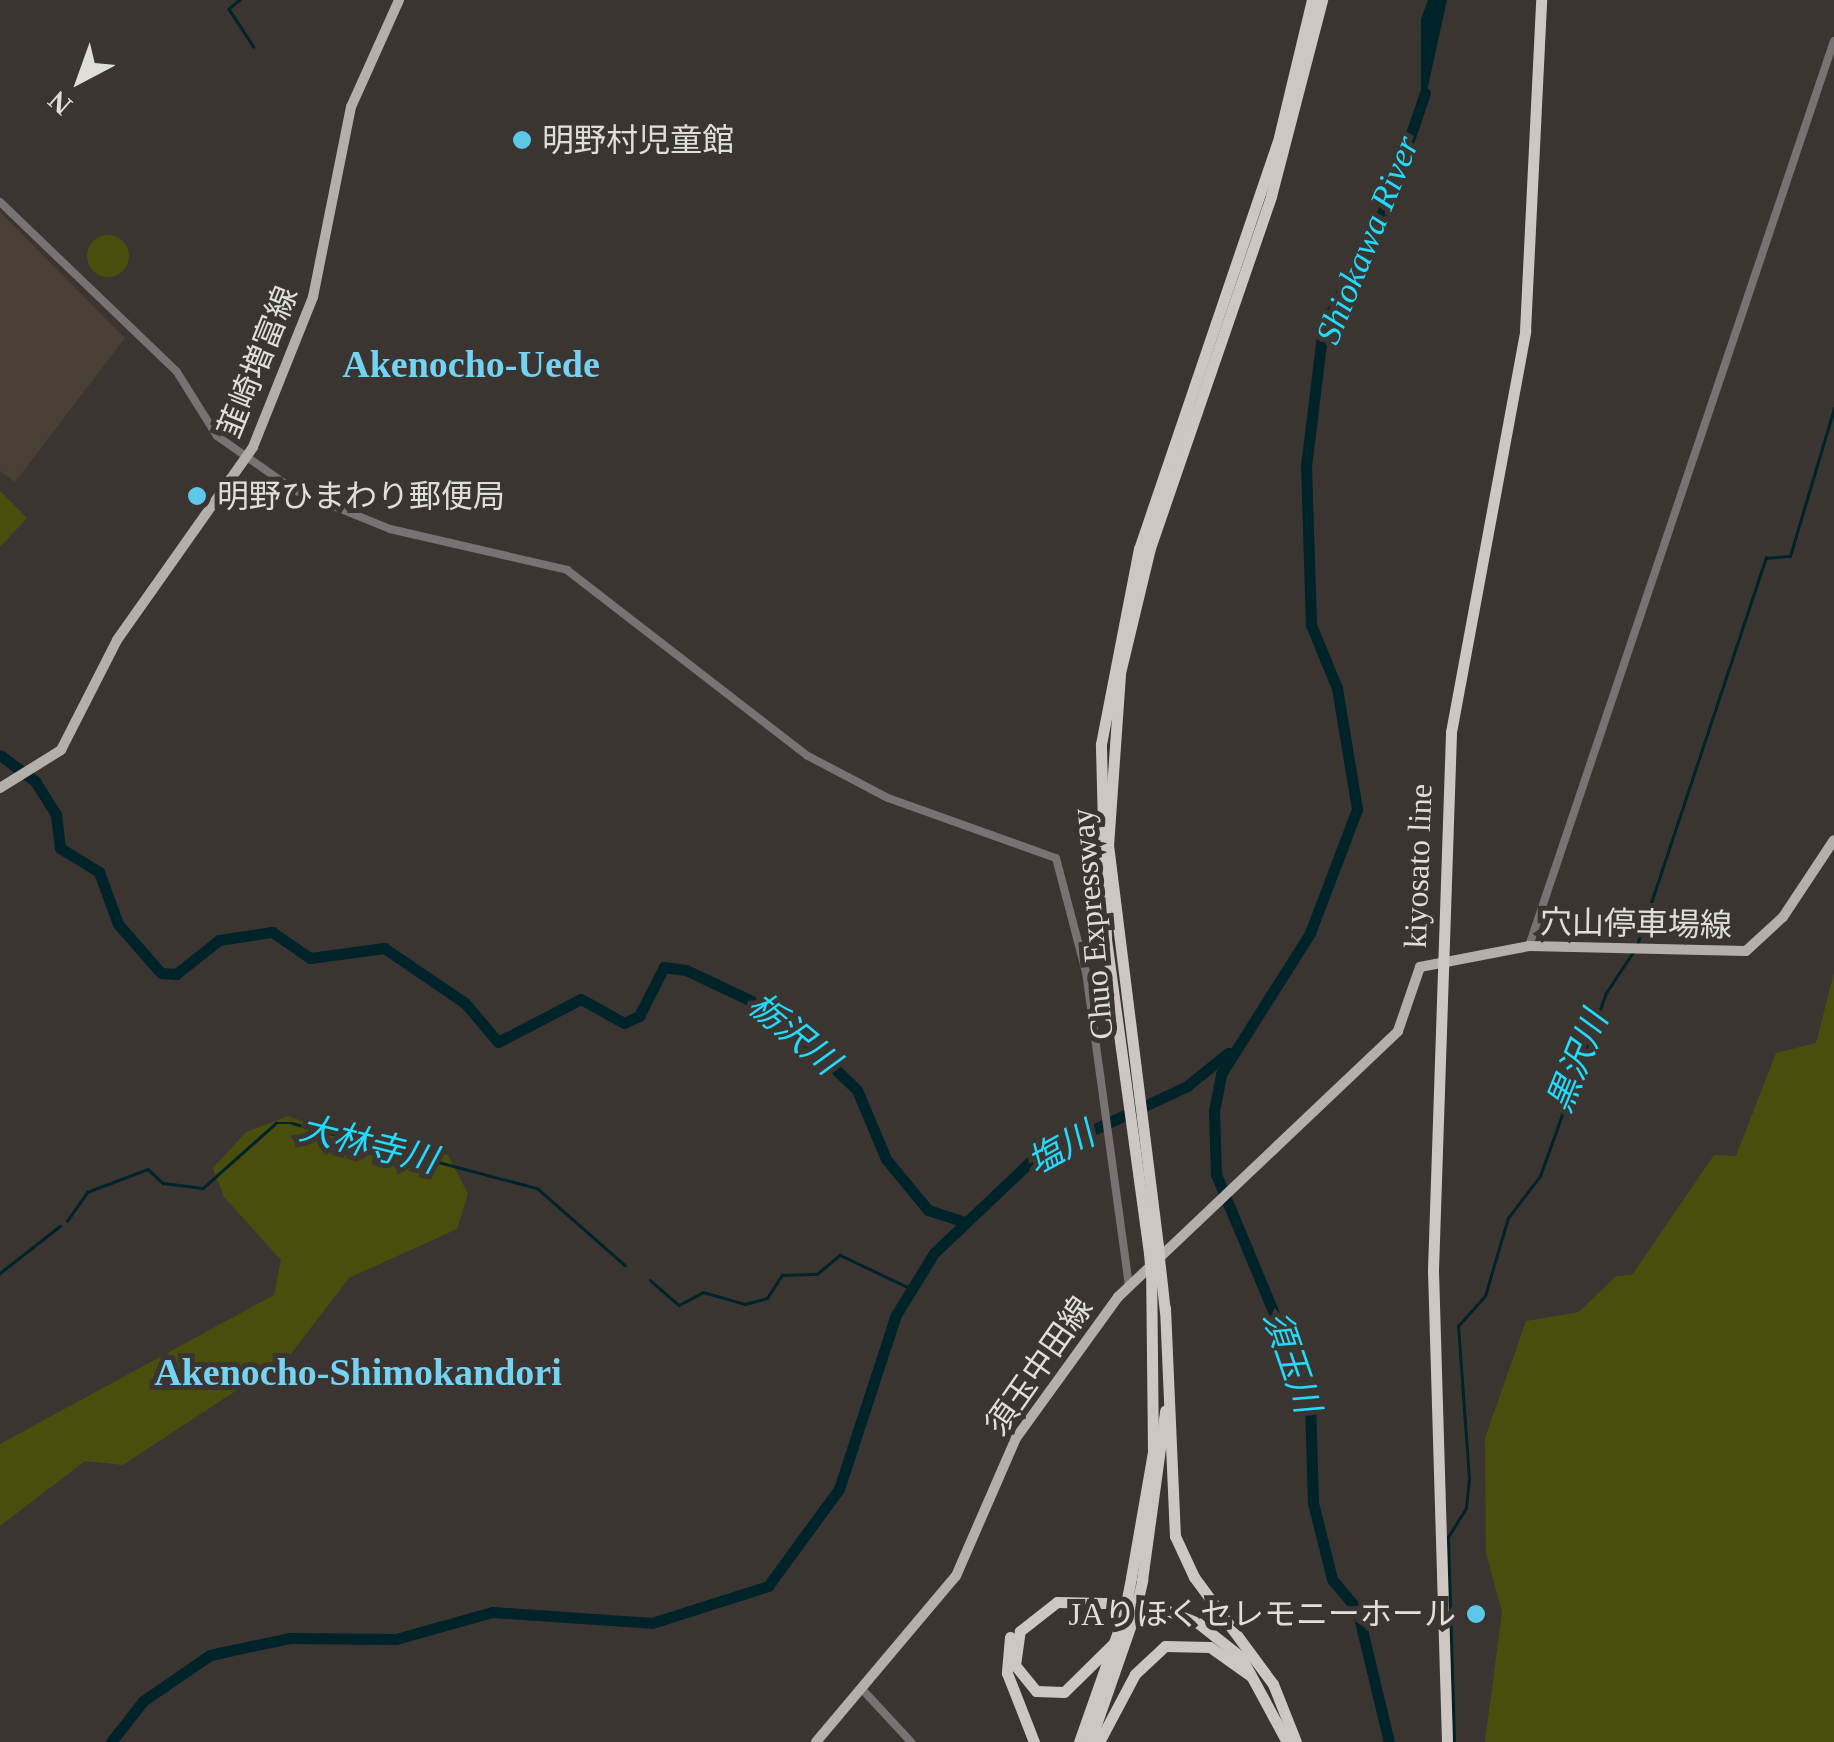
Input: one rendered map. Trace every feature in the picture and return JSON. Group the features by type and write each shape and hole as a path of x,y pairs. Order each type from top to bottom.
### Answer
{"highway":[{"name":"Chuo Expressway","path":"1090,1742 1129,1615 1163,1453 1164,1308 1126,1055 1098,805 1110,672 1139,549 1274,151 1312,0"},
{"name":"Chuo Expressway","path":"1126,1055 1108,846 1120,674 1150,548 1270,196 1322,0"},
{"name":"kiyosato line","path":"1447,1742 1433,1270 1451,732 1525,330 1542,0"},
{"name":"Chuo Expressway","path":"1137,1579 1153,1452 1156,1270"},
{"path":"1164,1308 1175,1536 1194,1577 1256,1659 1296,1742"},
{"path":"1034,1742 1006,1653 1020,1619 1054,1595 1154,1598 1207,1622 1256,1659"},
{"path":"1117,1640 1064,1692 1036,1690 1015,1666 1020,1631 1037,1613 1100,1598 1198,1623 1258,1682 1287,1742"},
{"name":"Chuo Expressway","path":"1080,1742 1129,1615"},
{"path":"1099,1742 1134,1674 1165,1646 1210,1647 1258,1682"}],"main road":[{"name":"韮崎増富線","path":"0,788 41,764 66,742 117,640 246,459 316,284 350,107 400,0"},
{"name":"穴山停車場線","path":"1442,962 1529,946 1756,947 1834,840"},
{"name":"須玉中田線","path":"816,1742 956,1576 1016,1438 1129,1284 1364,1065 1409,1014 1420,967 1442,962"}],"street":[{"path":"1529,946 1834,41"},
{"path":"0,202 177,372 211,428 246,459 347,514 577,575 808,756 922,812 1046,850 1070,884 1098,1073 1105,1158 1129,1284"},
{"path":"861,1688 911,1742"}],"shaded area":[{"path":"0,212 125,338 15,482 0,471"},
{"path":"108,235 123,241 129,256 123,271 108,277 93,271 87,256 93,241"},
{"path":"0,491 27,518 0,547"},
{"path":"1834,973 1834,1742 1485,1742 1502,1612 1486,1553 1485,1438 1526,1321 1579,1312 1616,1276 1632,1275 1714,1155 1736,1156 1776,1053 1816,1043"},
{"path":"288,1116 384,1151 448,1155 468,1194 457,1229 349,1278 290,1355 123,1465 85,1461 0,1526 0,1444 274,1295 281,1260 224,1197 213,1168 246,1132"}],"water":[{"path":"1428,0 1447,0 1421,118 1421,19"}],"waterway":[{"path":"240,0 229,9 254,47"},
{"name":"Shiokawa River","path":"1389,1742 1357,1609 1332,1579 1313,1503 1310,1400 1216,1174 1214,1111 1221,1074 1310,933 1357,809 1337,688 1311,625 1306,466 1323,328 1388,201 1425,93"},
{"name":"黒沢川","path":"1637,945 1766,558 1790,556 1834,408"},
{"name":"栃沢川","path":"0,755 35,781 56,815 60,848 99,872 118,924 161,973 176,974 219,940 272,932 310,958 384,948 465,1003 498,1042 581,999 624,1023 639,1016 664,967 686,970 777,1013 857,1090 886,1159 928,1210 962,1221"},
{"name":"黒沢川","path":"1454,1742 1448,1537 1466,1508 1469,1479 1458,1326 1485,1296 1508,1218 1540,1176 1606,993 1633,952"},
{"name":"塩川","path":"111,1742 143,1701 210,1655 289,1638 396,1639 492,1612 652,1623 768,1586 839,1489 896,1315 934,1253 1035,1157 1187,1086 1228,1053"},
{"name":"大林寺川","path":"67,1221 87,1192 148,1169 163,1183 203,1188 276,1123 292,1123 537,1188 625,1265"},
{"name":"大林寺川","path":"0,1273 60,1226"},
{"name":"大林寺川","path":"650,1280 679,1305 703,1292 745,1304 767,1298 782,1275 817,1274 840,1255 912,1289"}],"place":[{"name":"明野村児童館","path":"522,140"},
{"name":"明野ひまわり郵便局","path":"197,496"},
{"name":"JAりほくセレモニーホール","path":"1476,1614"}],"district":[{"name":"Akenocho-Uede","path":"471,365"},
{"name":"Akenocho-Shimokandori","path":"358,1373"}],"water label":[{"name":"須玉川","path":"1291,1362"}]}
